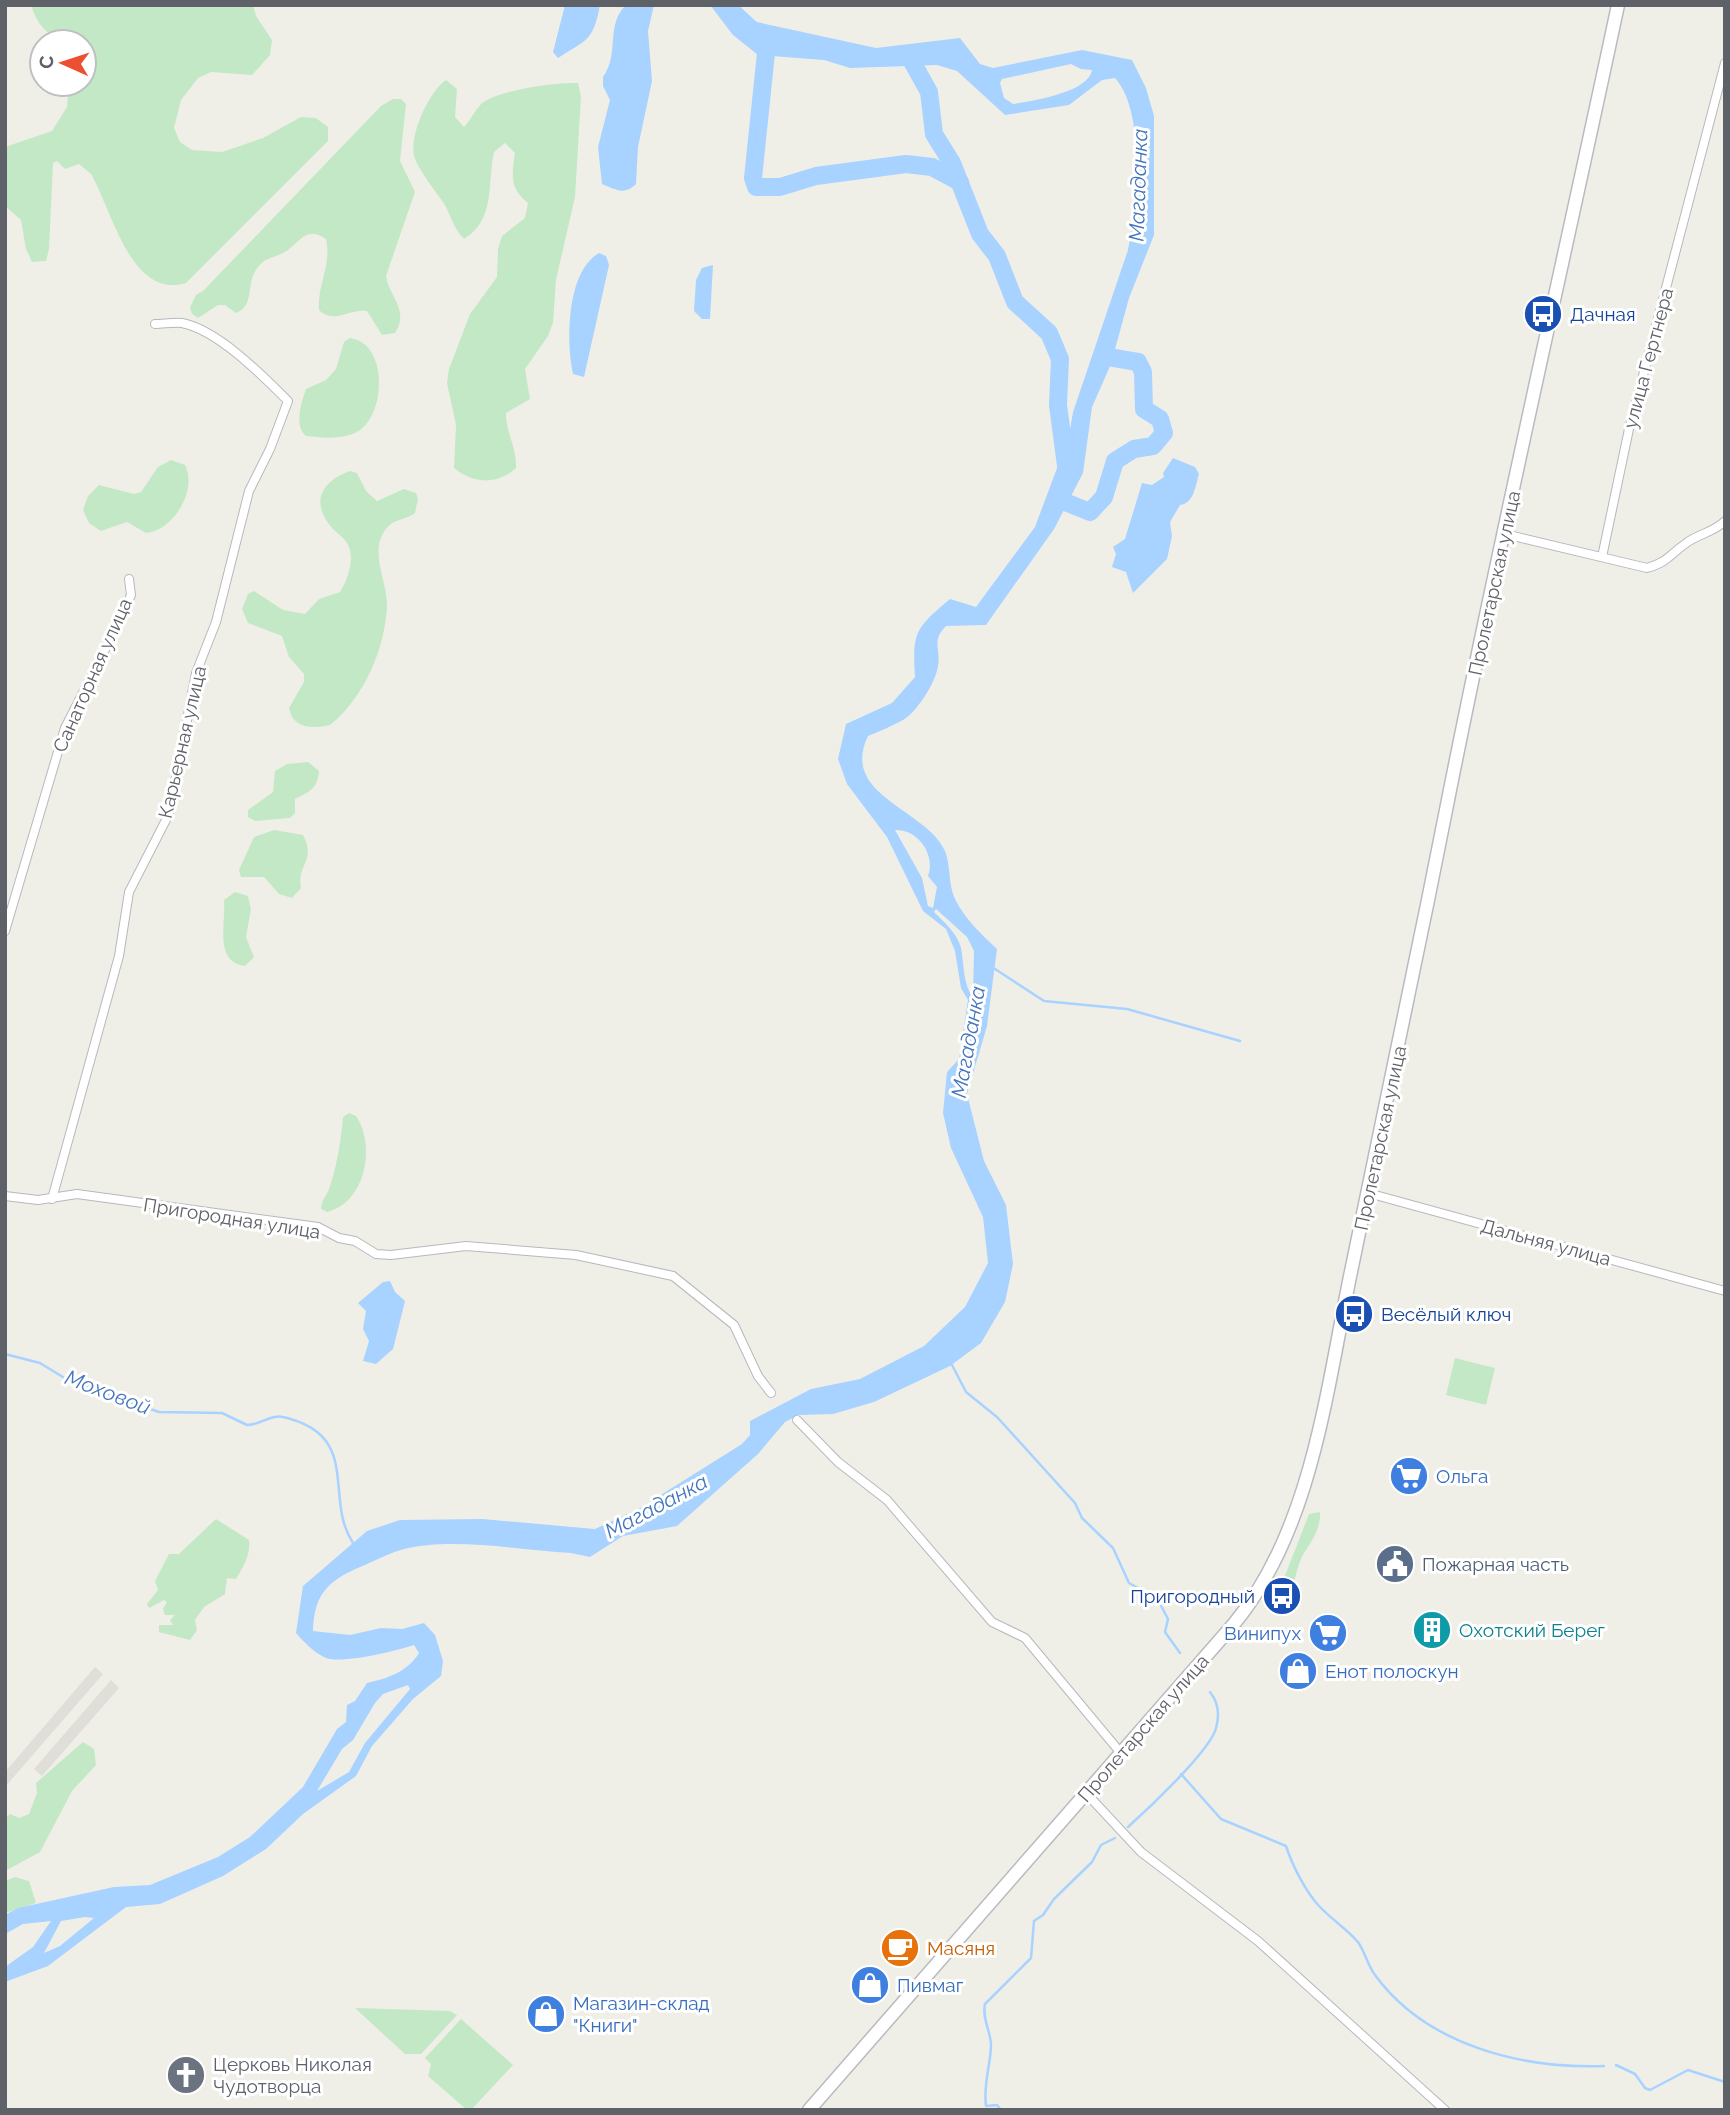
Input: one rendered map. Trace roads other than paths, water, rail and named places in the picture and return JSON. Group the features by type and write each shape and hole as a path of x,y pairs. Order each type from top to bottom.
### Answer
{"main road":[{"name":"Пролетарская улица","path":"809,2110 1250,1605 1284,1544 1311,1457 1618,5"}],"street":[{"name":"улица Гертнера","path":"1602,557 1629,429 1725,63"},
{"name":"Карьерная улица","path":"52,1199 119,956 129,892 169,814 196,673 216,622 249,491 270,449 288,401 262,375 212,337 183,323 155,324"},
{"path":"1505,534 1647,568 1665,563 1685,543 1718,528 1725,521"},
{"name":"Санаторная улица","path":"5,931 65,728 131,595 129,579"},
{"name":"Дальняя улица","path":"1368,1193 1725,1291"},
{"name":"Пригородная улица","path":"5,1196 52,1199 76,1194 318,1227 339,1238 355,1241 376,1254 391,1255 466,1246 576,1255 673,1276 734,1325 758,1376 771,1393"},
{"path":"797,1420 838,1462 887,1500 992,1622 1025,1638 1120,1752"},
{"path":"1086,1793 1141,1852 1258,1941 1445,2110"}],"water":[{"path":"565,5 600,5 591,33 582,43 558,58 553,52"},
{"path":"626,5 654,5 648,31 652,81 638,147 636,184 623,191 602,184 598,147 610,100 603,86 603,77 611,59 616,21"},
{"path":"710,5 738,5 752,21 876,48 960,38 980,64 993,68 1082,50 1132,60 1146,88 1154,116 1154,235 1129,298 1111,364 1092,407 1083,473 1054,529 986,625 946,626 941,631 936,673 925,696 903,720 868,736 862,756 865,773 875,788 935,836 945,851 953,893 959,906 997,949 987,1026 967,1094 984,1161 1006,1205 1013,1264 1005,1302 981,1343 950,1366 874,1402 833,1414 798,1415 785,1422 758,1454 677,1526 623,1536 590,1557 465,1544 404,1549 353,1570 334,1581 321,1596 314,1617 313,1631 350,1635 381,1628 402,1629 424,1623 435,1635 443,1661 441,1676 413,1699 372,1746 356,1776 303,1814 266,1849 223,1876 160,1904 126,1907 48,1966 5,1982 5,1967 33,1947 51,1921 23,1924 5,1934 5,1915 18,1908 114,1887 150,1885 218,1857 250,1837 303,1787 337,1729 346,1722 347,1705 355,1701 367,1683 397,1673 414,1660 419,1653 414,1645 357,1658 326,1658 313,1650 296,1633 303,1586 367,1531 400,1520 482,1519 595,1529 640,1508 742,1444 750,1435 750,1421 811,1389 860,1379 924,1346 965,1307 988,1263 983,1217 951,1148 943,1113 947,1072 959,1059 968,1000 961,988 955,951 946,929 923,911 887,837 847,784 838,759 846,724 892,703 915,677 914,649 923,624 950,599 976,607 1035,527 1069,436 1073,412 1128,250 1136,185 1135,136 1131,113 1125,93 1115,78 1102,80 1069,105 1005,115 957,71 937,65 850,68 824,60 758,55 733,35","holes":["1071,64 1092,70 1089,78 1071,90 1013,104 1004,98 1000,83 1002,79","895,830 911,834 927,852 930,868 928,876 937,887 933,908 928,906 922,878","936,909 967,937 974,951 973,997 966,980 957,938 934,912","408,1685 410,1689 365,1743 349,1772 317,1791 342,1749 353,1740 383,1694","94,1918 60,1946 44,1953 61,1921"]},
{"path":"599,253 606,256 609,265 584,377 573,374 569,344 571,309 580,275 588,262"},
{"path":"713,265 710,319 702,319 694,311 696,280 702,268"},
{"path":"1173,458 1195,467 1199,474 1195,489 1191,498 1180,505 1170,522 1172,536 1167,559 1133,593 1126,572 1112,567 1116,554 1113,547 1125,539 1142,483 1152,485 1164,477 1163,473"},
{"path":"390,1281 395,1292 405,1301 393,1349 376,1364 363,1361 369,1341 363,1329 366,1311 358,1303 383,1282"}],"waterway":[{"name":"Магаданка","path":"725,5 763,40 766,53 753,178 756,187 780,187 816,176 906,164 932,167 960,182"},
{"name":"Магаданка","path":"909,56 929,92 934,134 952,163 980,234 997,256 1015,302 1049,333 1060,359 1058,405 1067,473"},
{"path":"1060,500 1090,512 1104,497 1115,461 1134,449 1153,446 1164,433 1160,419 1144,409 1143,372 1138,362 1102,356"},
{"path":"992,967 1044,1001 1127,1009 1240,1041"},
{"name":"Моховой","path":"5,1354 40,1363 71,1382 159,1412 222,1413 247,1425 279,1416 308,1426 323,1438 332,1453 345,1525 353,1543"},
{"path":"952,1365 966,1392 997,1417 1075,1503 1082,1518 1113,1548 1129,1583 1157,1598 1168,1619 1165,1632 1180,1653"},
{"path":"1128,1827 1177,1779 1212,1738 1218,1713 1210,1692"},
{"path":"1181,1774 1221,1819 1286,1846 1300,1878 1314,1900 1358,1942 1373,1971 1396,1999 1421,2019 1478,2048 1509,2057 1540,2063 1604,2066"},
{"path":"1001,2110 997,2105 986,2106 991,2044 985,2004 1031,1958 1034,1921 1043,1915 1054,1899 1092,1862 1101,1845 1115,1838"},
{"path":"1616,2065 1635,2074 1645,2088 1650,2090 1688,2070 1725,2082"}],"place":[{"name":"Дачная","path":"1543,314"},
{"name":"Весёлый ключ","path":"1354,1314"},
{"name":"Ольга","path":"1409,1476"},
{"name":"Пожарная часть","path":"1395,1564"},
{"name":"Пригородный","path":"1282,1596"},
{"name":"Охотский Берег","path":"1432,1630"},
{"name":"Винипух","path":"1328,1633"},
{"name":"Енот полоскун","path":"1298,1671"},
{"name":"Масяня","path":"900,1948"},
{"name":"Пивмаг","path":"870,1985"},
{"name":"Магазин-склад \"Книги\"","path":"546,2014"},
{"name":"Церковь Николая Чудотворца","path":"186,2075"}]}
